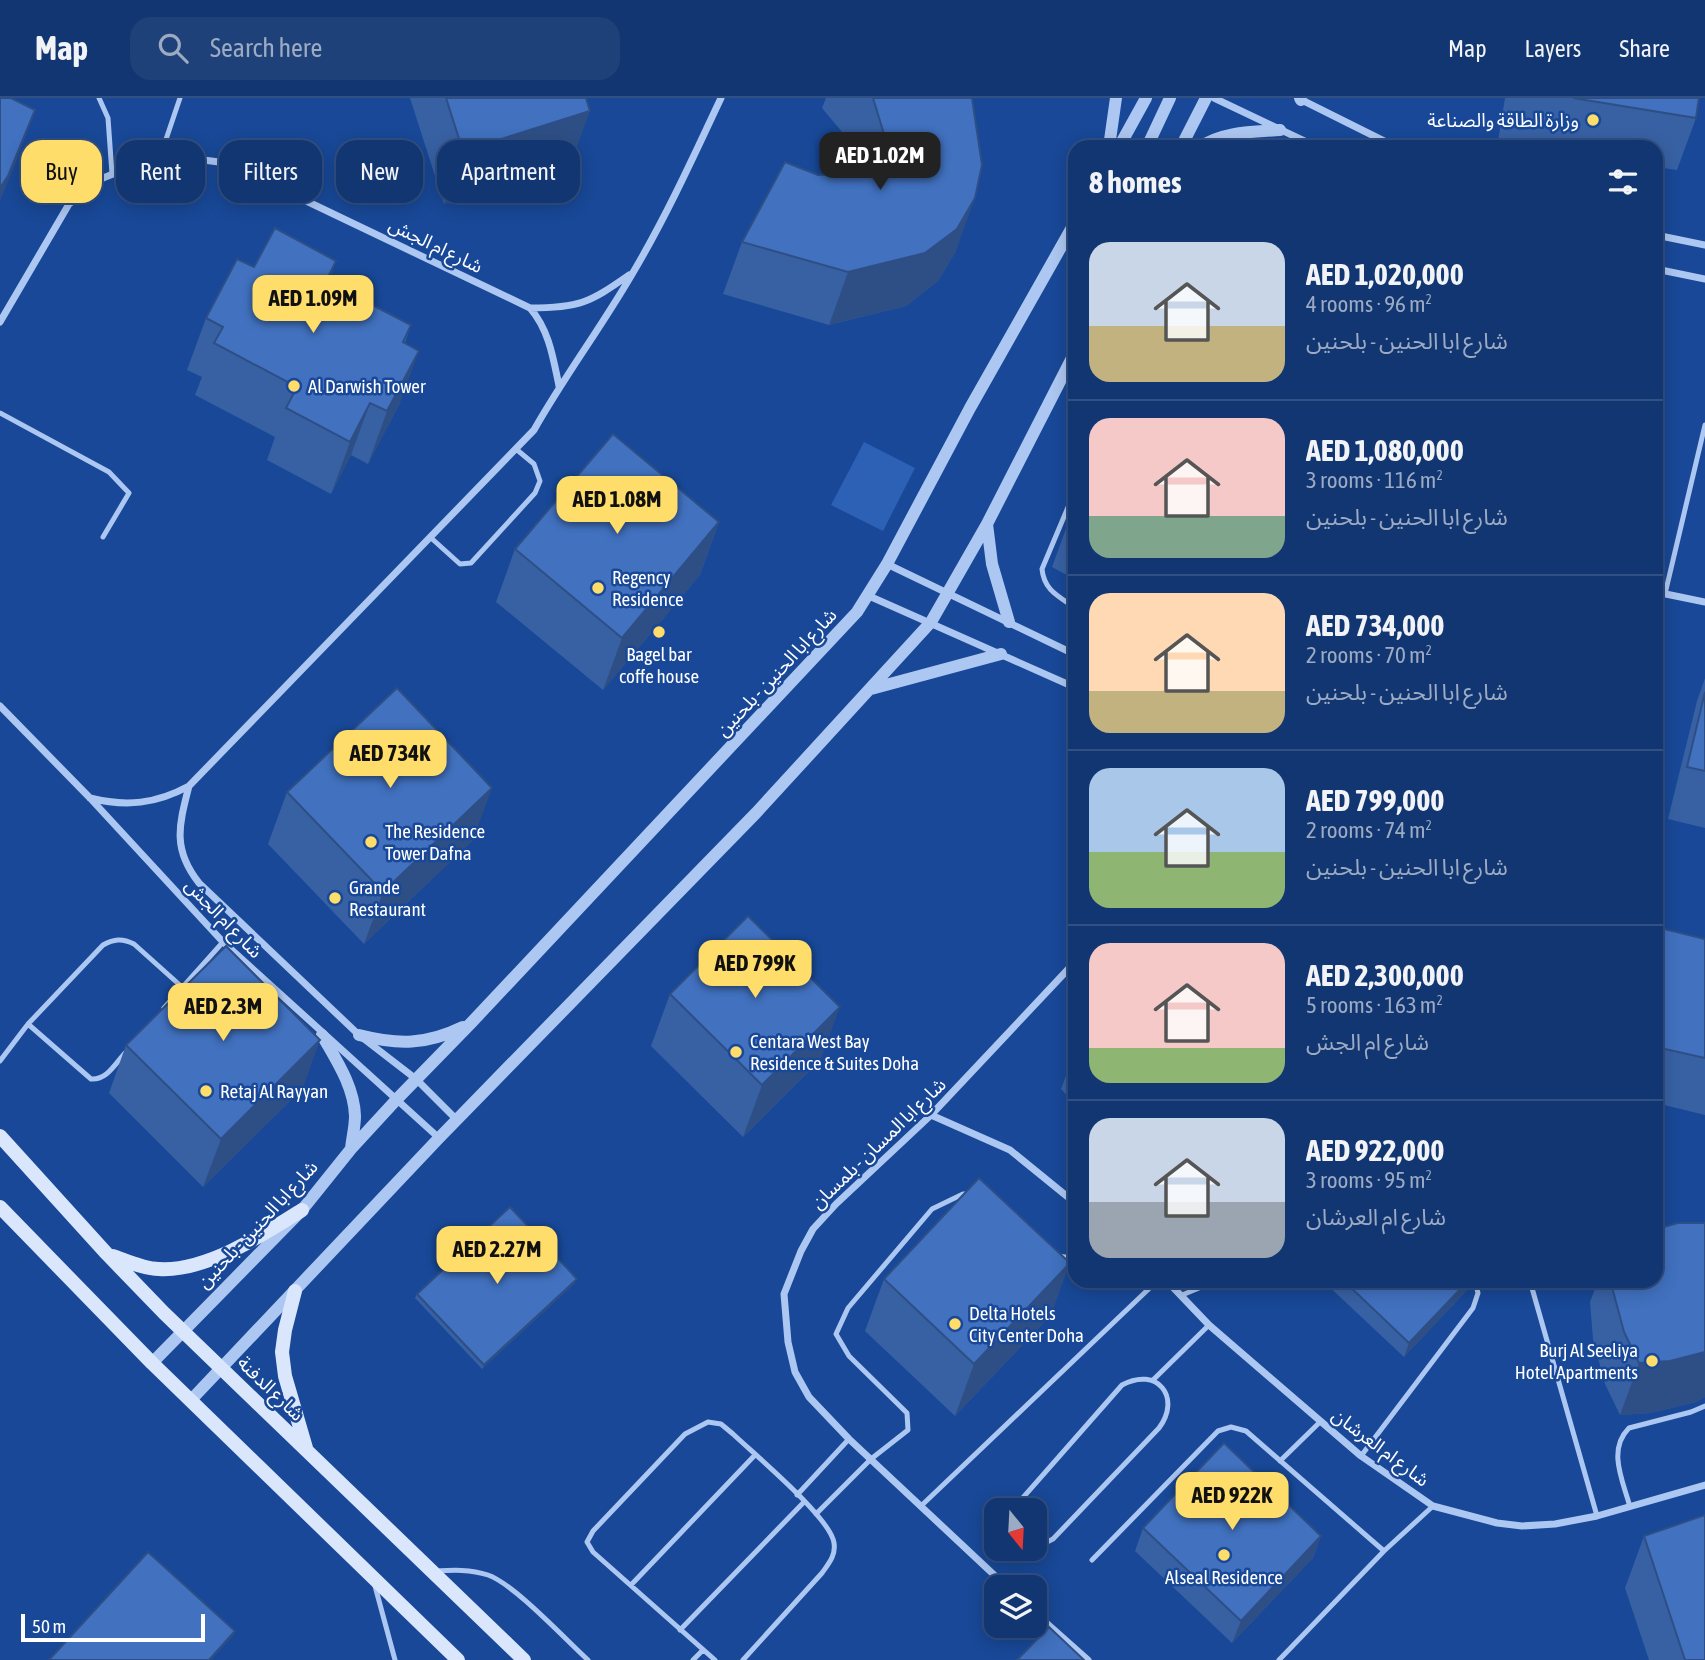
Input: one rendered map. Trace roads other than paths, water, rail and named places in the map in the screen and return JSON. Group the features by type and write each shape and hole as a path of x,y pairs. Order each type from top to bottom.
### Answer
{"main road":[{"name":"شارع الدفنة","path":"0,1136 107,1254 524,1660"},
{"path":"0,1207 152,1363 458,1660"},
{"path":"107,1254 158,1269 181,1267 206,1261 247,1242 302,1210"},
{"path":"295,1291 282,1352 285,1376 306,1449"}],"street":[{"path":"90,798 107,802 141,803 174,794 189,786 534,430 559,386 580,359 633,272 721,98"},
{"path":"1110,140 1116,98"},
{"path":"1123,140 1146,98"},
{"path":"1150,140 1170,98"},
{"path":"1185,140 1206,98"},
{"path":"1214,98 1302,140"},
{"path":"1299,99 1382,140"},
{"path":"1217,140 1229,135 1280,130"},
{"name":"شارع ام الجش","path":"205,160 219,162 254,176 530,308 561,308 582,304 633,272"},
{"name":"شارع ام الجش","path":"0,322 69,204 116,172"},
{"name":"شارع ابا الحنين - بلحنين","path":"152,1363 302,1210 351,1149 397,1099 838,634 869,596 970,408 1068,235"},
{"path":"1663,237 1705,245"},
{"path":"1663,270 1705,279"},
{"path":"530,308 542,321 548,337 559,386"},
{"path":"191,1400 439,1138 756,813 931,622 987,524 1068,366"},
{"path":"987,524 995,574 1009,622"},
{"path":"887,564 1068,651"},
{"path":"1665,594 1705,602"},
{"path":"869,596 1068,684"},
{"path":"871,689 1001,654"},
{"name":"شارع ام الجش","path":"0,706 90,798 223,942 322,1035 439,1138"},
{"path":"189,786 179,822 180,843 189,870 199,883 359,1035 416,1079 457,1120"},
{"name":"شارع ابا المسان - بلمسان","path":"994,1575 849,1439 809,1397 795,1372 788,1342 784,1294 813,1229 931,1115 1068,968"},
{"path":"359,1035 388,1042 417,1042 446,1035 472,1022"},
{"path":"322,1035 344,1074 351,1093 355,1116 351,1149"},
{"path":"931,1115 1010,1150 1068,1197"},
{"name":"شارع ام العرشان","path":"1174,1288 1209,1325 1361,1455 1433,1506 1488,1521 1522,1526 1555,1524 1597,1516 1705,1485"},
{"path":"1047,1624 1088,1660"}],"lane":[{"path":"99,98 108,118 112,174"},
{"path":"166,140 180,98"},
{"path":"0,413 109,472 129,493 103,537"},
{"path":"1665,594 1705,425"},
{"path":"430,537 460,564 471,563 535,493 541,481 534,464 516,449"},
{"path":"1068,507 1042,569 1043,580 1050,591 1068,603"},
{"path":"0,1060 28,1024 103,945 111,940 126,940 134,944 183,987"},
{"path":"157,1016 223,942"},
{"path":"28,1024 90,1079 96,1080 105,1076 131,1046"},
{"path":"816,1514 871,1459 908,1430 907,1413 849,1356 836,1334 848,1308 932,1209 963,1194 973,1193"},
{"path":"1054,1255 1068,1257"},
{"path":"921,1506 1150,1288"},
{"path":"1182,1295 1199,1288"},
{"path":"1361,1455 1473,1308 1478,1293 1477,1288"},
{"path":"1532,1288 1597,1516"},
{"path":"1153,1380 1209,1325"},
{"path":"1023,1498 1122,1385 1134,1379 1153,1380 1166,1393 1170,1405 1167,1418 1053,1539 1047,1542"},
{"path":"1630,1507 1617,1463 1618,1448 1623,1435 1629,1428 1705,1406"},
{"path":"1280,1461 1321,1421"},
{"path":"715,1660 593,1552 587,1542 593,1531 685,1434 708,1422 721,1424 797,1495 832,1534 835,1545 833,1558 822,1573 743,1660"},
{"path":"1092,1560 1218,1431 1231,1427 1246,1431 1384,1551"},
{"path":"797,1495 849,1439"},
{"path":"631,1585 755,1455"},
{"path":"680,1630 804,1502"},
{"path":"1279,1660 1384,1551 1433,1506"},
{"path":"430,1571 463,1570 490,1576 510,1588 588,1660"},
{"path":"373,1576 395,1660"},
{"path":"693,1660 702,1650"}],"place":[{"name":"وزارة الطاقة والصناعة","path":"1593,120"},
{"name":"Al Darwish Tower","path":"294,386"},
{"name":"Regency Residence","path":"598,588"},
{"name":"Bagel bar coffe house","path":"659,632"},
{"name":"The Residence Tower Dafna","path":"371,842"},
{"name":"Grande Restaurant","path":"335,898"},
{"name":"Centara West Bay Residence & Suites Doha","path":"736,1052"},
{"name":"Retaj Al Rayyan","path":"206,1091"},
{"name":"Delta Hotels City Center Doha","path":"955,1324"},
{"name":"Burj Al Seeliya Hotel Apartments","path":"1652,1361"},
{"name":"Alseal Residence","path":"1224,1555"}]}
